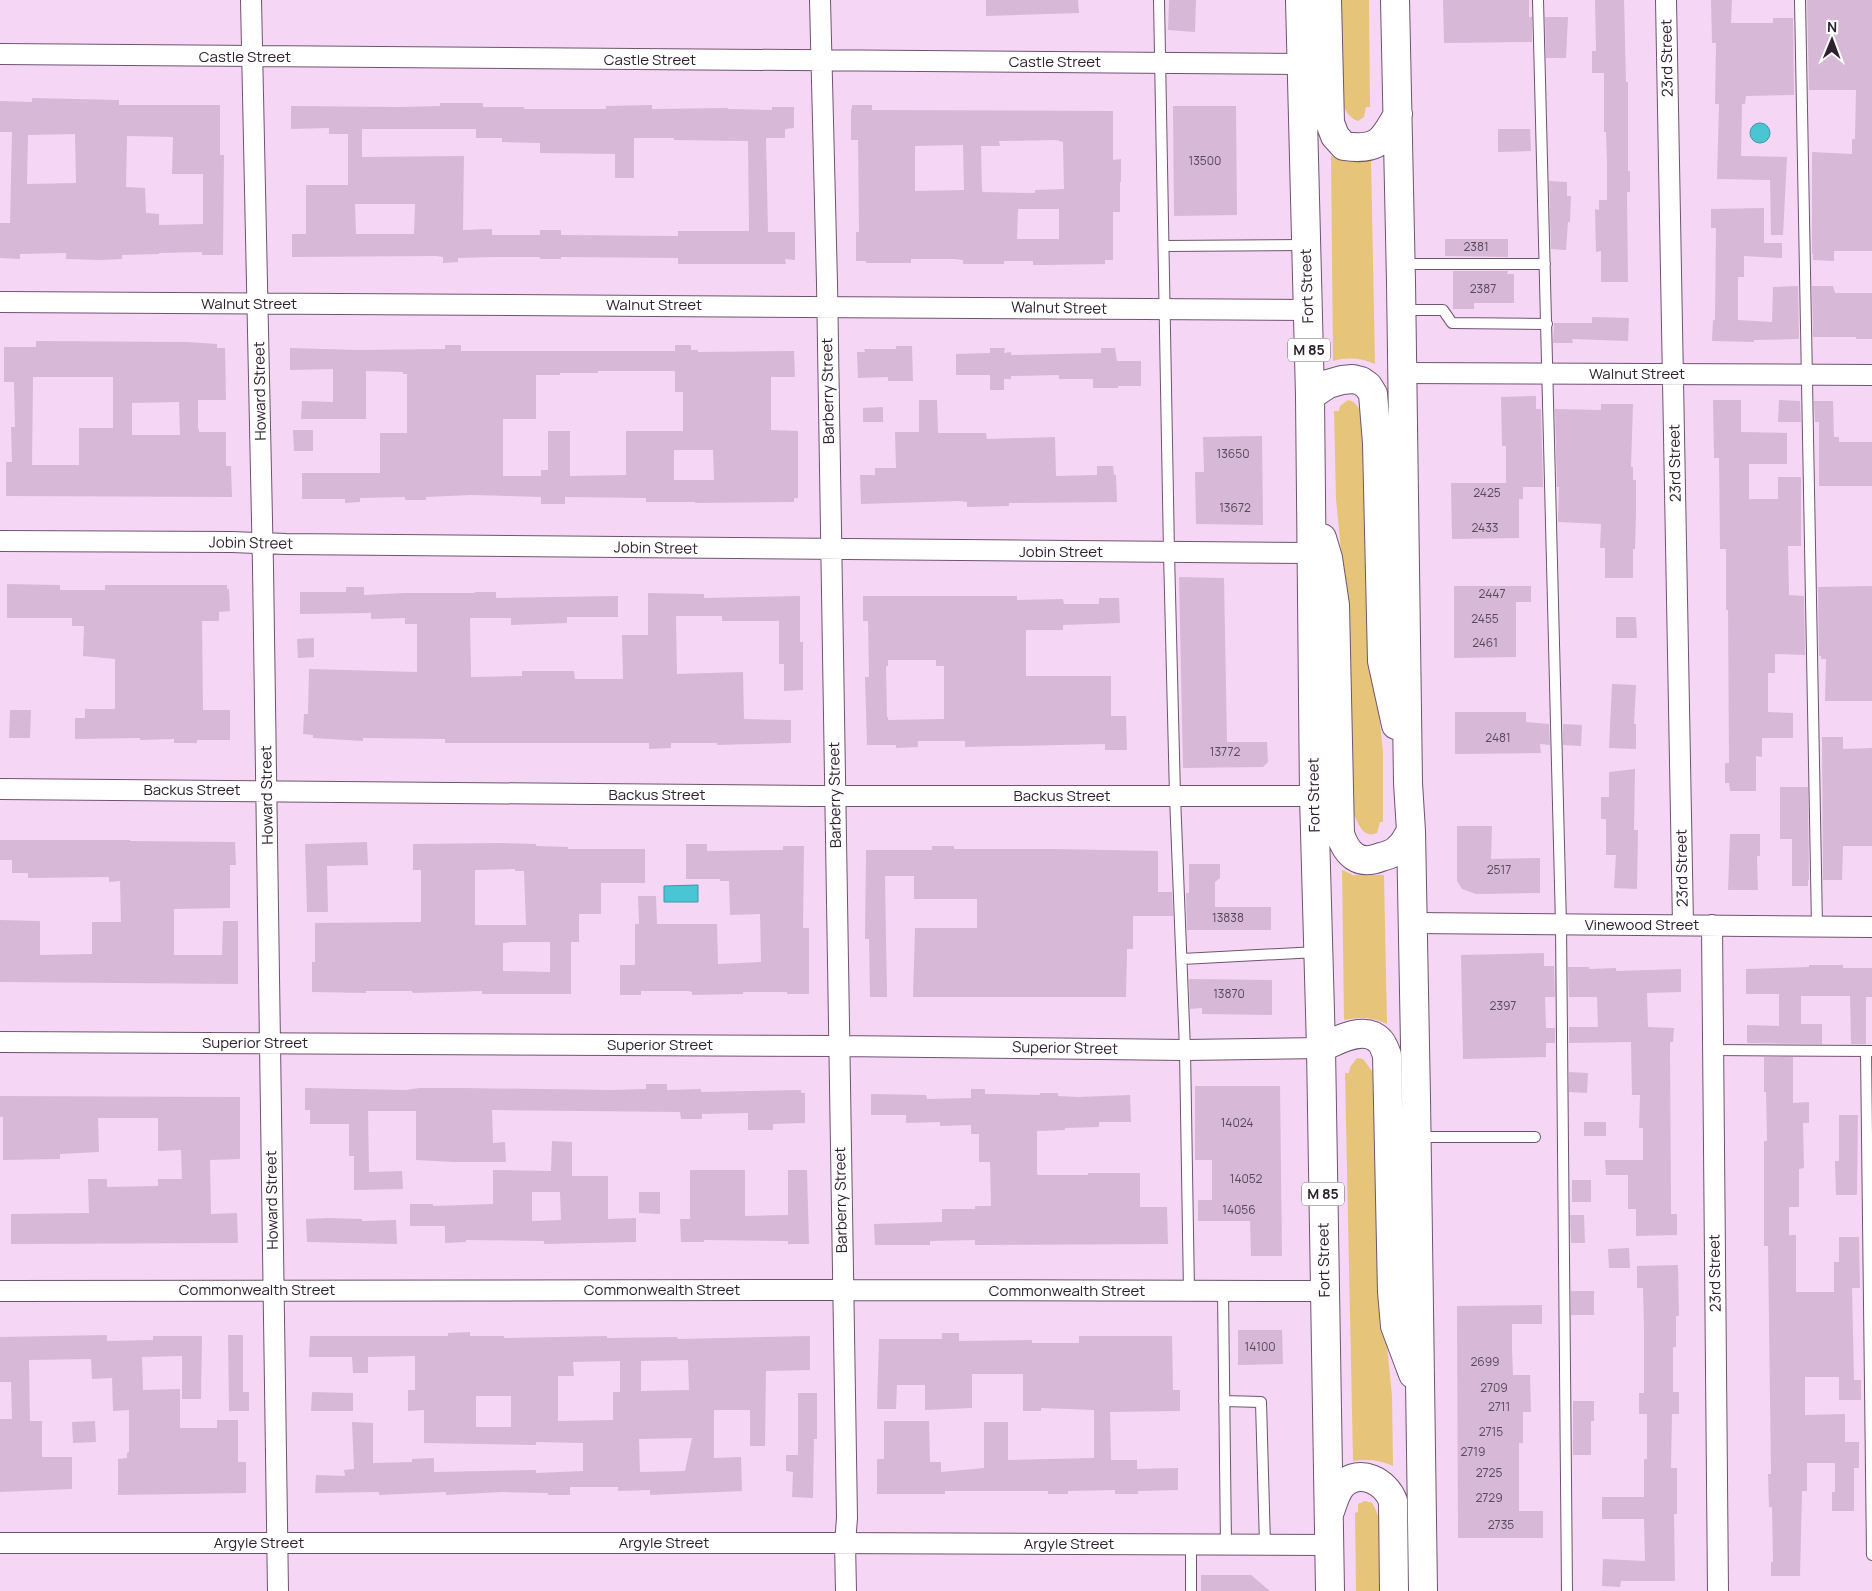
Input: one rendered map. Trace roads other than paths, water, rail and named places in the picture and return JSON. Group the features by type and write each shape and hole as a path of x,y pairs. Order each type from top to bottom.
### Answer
{"main road":[{"name":"Fort Street","path":"1300,0 1300,64 1310,396 1314,796 1321,1048 1330,1591"},
{"path":"1327,0 1330,123 1335,136 1344,146 1372,146 1384,138 1398,114"},
{"path":"1394,3 1402,310 1408,783 1413,923 1423,1591"},
{"path":"1310,396 1328,384 1354,379 1368,386 1373,394 1377,443 1382,661 1408,783"},
{"path":"1310,495 1328,558 1335,605 1340,834 1343,842 1355,858 1364,861 1392,853 1400,848 1411,831"},
{"path":"1321,1048 1353,1035 1364,1034 1376,1037 1382,1042 1387,1055 1392,1292 1395,1326 1420,1392"},
{"path":"1328,1517 1335,1495 1344,1483 1353,1479 1369,1478 1377,1480 1384,1486 1390,1493 1393,1501 1394,1591"}],"street":[{"name":"Howard Street","path":"251,0 263,544 278,1591"},
{"name":"Barberry Street","path":"820,0 847,1518 845,1543 846,1591"},
{"name":"23rd Street","path":"1666,0 1684,925"},
{"name":"Castle Street","path":"0,54 1300,64"},
{"name":"Walnut Street","path":"0,302 1308,310"},
{"name":"Walnut Street","path":"1402,373 1872,375"},
{"name":"Jobin Street","path":"0,541 1311,553"},
{"name":"Backus Street","path":"0,789 835,796 1314,796"},
{"name":"Vinewood Street","path":"1413,923 1872,927"},
{"name":"23rd Street","path":"1712,925 1718,1591"},
{"name":"Superior Street","path":"0,1042 839,1046 1186,1050 1321,1048"},
{"name":"Commonwealth Street","path":"0,1291 842,1290 1325,1292"},
{"name":"Argyle Street","path":"0,1543 1329,1545"}],"lane":[{"path":"1159,0 1169,553 1175,796 1186,1050 1189,1292"},
{"path":"1538,0 1561,925 1567,1591"},
{"path":"1800,0 1817,926"},
{"path":"1164,246 1306,245"},
{"path":"1401,264 1545,264"},
{"path":"1402,310 1443,310 1452,322 1547,324"},
{"path":"1182,959 1318,952"},
{"path":"1713,1050 1869,1051 1872,1555"},
{"path":"1416,1137 1535,1137"},
{"path":"1223,1292 1226,1545"},
{"path":"1224,1401 1261,1402 1265,1545"},
{"path":"1191,1545 1191,1591"}],"water":[{"path":"1760,123 1767,126 1770,133 1767,140 1760,143 1753,140 1750,133 1753,126"},
{"path":"698,885 698,902 664,902 664,886"}]}
